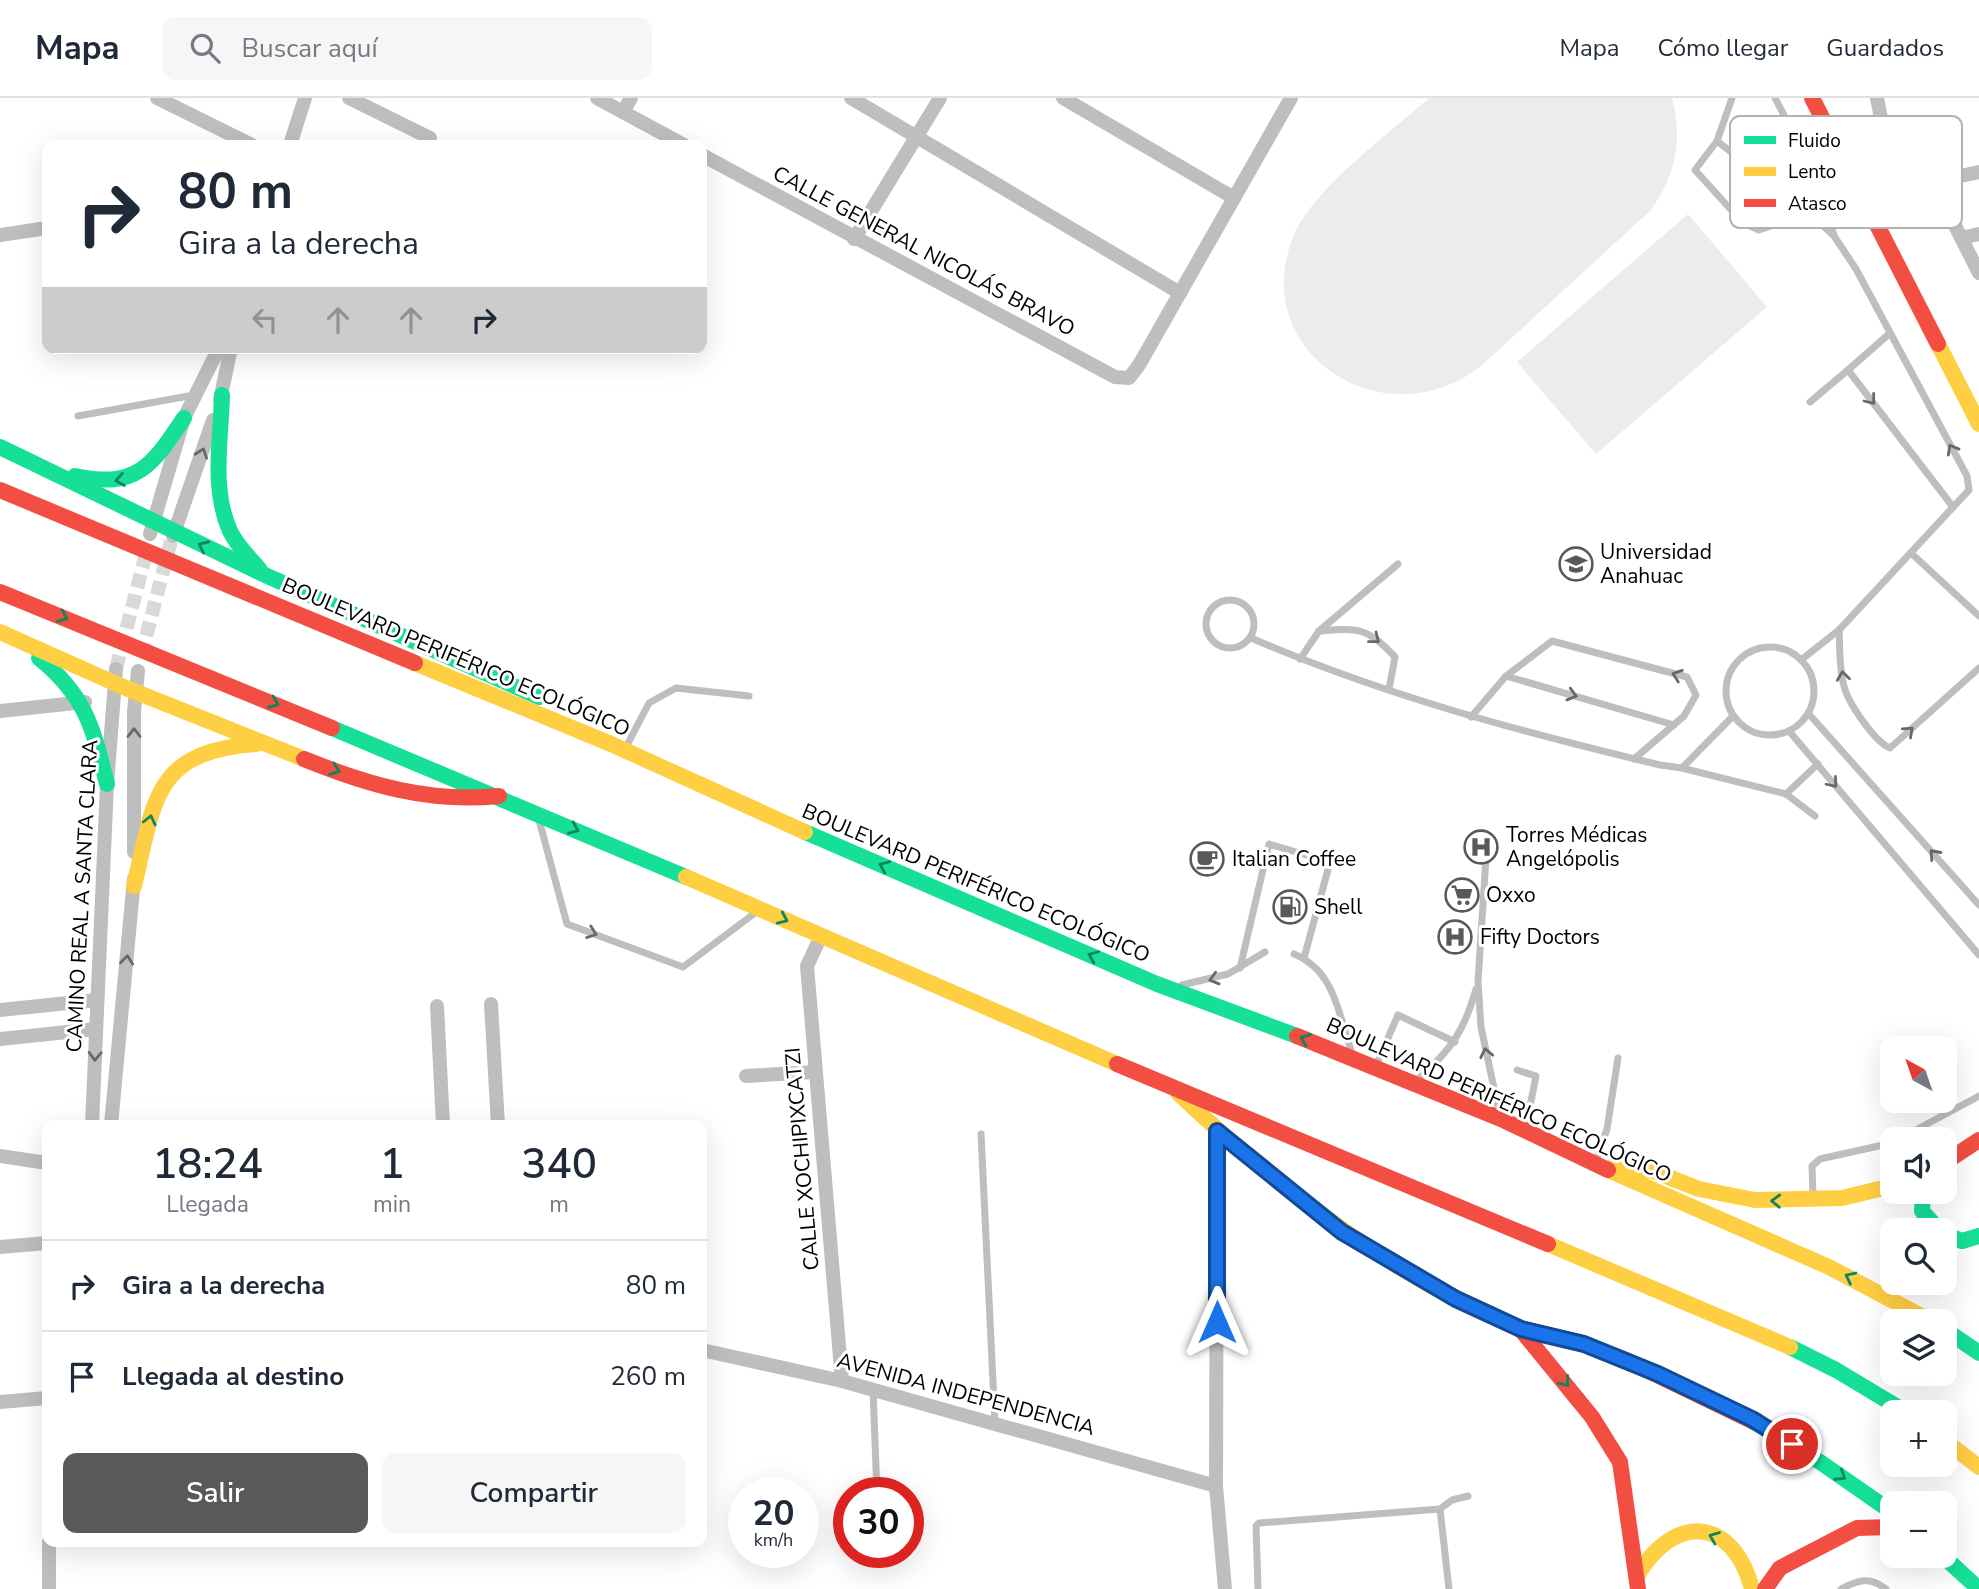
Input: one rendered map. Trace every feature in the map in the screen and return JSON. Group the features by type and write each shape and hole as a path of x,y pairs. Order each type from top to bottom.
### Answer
{"main road":[{"path":"1812,98 1821,116"},
{"path":"1879,228 1979,424"},
{"path":"222,395 221,477 227,521 240,547 265,575"},
{"path":"41,465 99,481 125,480 155,461 184,418"},
{"path":"0,447 41,465 152,529 265,575 560,707 600,730 618,747"},
{"name":"BOULEVARD PERIFÉRICO ECOLÓGICO","path":"0,490 618,747 726,798 1157,984 1354,1058 1500,1119 1692,1209 1829,1267 1911,1309"},
{"path":"0,592 499,796 1175,1089 1751,1328 1836,1370 1886,1400"},
{"path":"7,636 116,677 135,693 271,746 404,792 472,801 499,796"},
{"path":"7,636 51,667 85,702 98,741 107,784"},
{"path":"134,886 155,802 169,776 180,765 208,750 239,744 271,746"},
{"path":"1175,1089 1217,1131 1342,1232 1456,1299 1521,1329 1584,1344 1658,1374 1752,1419 1880,1504"},
{"path":"1957,1154 1979,1140"},
{"path":"1600,1164 1653,1171 1726,1196 1755,1200 1813,1201 1880,1188"},
{"path":"1957,1239 1962,1241 1979,1236"},
{"path":"1521,1329 1592,1417 1620,1462 1637,1582"},
{"path":"1957,1338 1979,1353"},
{"path":"1957,1450 1979,1467"},
{"path":"1765,1589 1780,1568 1857,1528 1880,1527"},
{"path":"1637,1582 1650,1557 1669,1538 1680,1533 1699,1532 1720,1538 1737,1552 1750,1575 1752,1589"},
{"path":"1956,1568 1979,1589"}],"street":[{"path":"157,98 242,140"},
{"path":"292,140 305,98"},
{"path":"349,98 430,138"},
{"path":"597,98 675,140"},
{"path":"623,112 631,98"},
{"path":"851,98 1180,293 1289,99"},
{"path":"854,239 940,98"},
{"path":"1063,98 1234,198"},
{"path":"1877,98 1881,116"},
{"name":"CALLE GENERAL NICOLÁS BRAVO","path":"707,158 1115,377 1129,378 1180,293"},
{"path":"1957,228 1979,272"},
{"path":"0,235 42,229"},
{"path":"1962,238 1979,234"},
{"path":"152,529 184,418 216,354"},
{"path":"173,537 222,395 230,354"},
{"name":"CAMINO REAL A SANTA CLARA","path":"111,1120 134,886 135,693 138,671"},
{"name":"CAMINO REAL A SANTA CLARA","path":"92,1120 107,784 116,677"},
{"path":"0,711 85,702"},
{"name":"CALLE XOCHIPIXCATZI","path":"821,936 807,966 842,1381"},
{"path":"0,1010 97,1000"},
{"path":"491,1004 498,1120"},
{"path":"437,1006 443,1120"},
{"path":"0,1040 96,1030"},
{"path":"746,1076 816,1072"},
{"path":"1217,1131 1216,1486 1225,1589"},
{"path":"0,1156 42,1162"},
{"path":"0,1247 42,1243"},
{"name":"AVENIDA INDEPENDENCIA","path":"707,1351 873,1389 1216,1486"},
{"path":"0,1402 42,1398"},
{"path":"49,1547 50,1589"}],"lane":[{"path":"1730,209 1695,170 1717,141 1732,98"},
{"path":"1775,98 1784,116"},
{"path":"1717,141 1730,151"},
{"path":"1801,660 1839,630 1969,490 1967,476 1856,269 1834,236 1825,228"},
{"path":"1831,228 1834,236"},
{"path":"1810,402 1889,334"},
{"path":"1848,370 1953,506"},
{"path":"78,416 194,395"},
{"path":"1911,553 1978,614"},
{"path":"1300,659 1319,631 1398,564"},
{"path":"1223,600 1239,601 1251,610 1255,625 1251,638 1236,648 1221,648 1209,638 1205,623 1210,609 1223,600"},
{"path":"1319,631 1357,628 1373,634 1395,657 1389,689"},
{"path":"1839,630 1844,687 1861,718 1882,745 1890,748 1979,668"},
{"path":"1251,638 1300,659 1471,717 1786,794 1815,816"},
{"path":"1471,717 1506,676 1552,640 1687,677 1696,695 1690,709 1634,759"},
{"path":"1776,647 1801,660 1814,685 1808,713 1789,731 1774,735 1758,734 1744,727 1733,716 1727,702 1729,674 1748,653 1776,647"},
{"path":"1506,676 1674,725"},
{"path":"618,747 649,703 676,688 749,696"},
{"path":"1808,713 1979,905"},
{"path":"1682,768 1733,716"},
{"path":"1789,731 1979,955"},
{"path":"1786,794 1818,764"},
{"path":"537,813 567,924 683,967 760,909"},
{"path":"1487,842 1478,982 1481,1027 1500,1119"},
{"path":"1240,968 1269,844 1330,862 1304,958"},
{"path":"1157,984 1198,983 1240,968 1265,952"},
{"path":"1294,954 1304,958 1328,981 1354,1058"},
{"path":"1413,1083 1455,1042 1467,1021 1478,982"},
{"path":"1375,1067 1398,1015 1455,1042"},
{"path":"1600,1164 1618,1058"},
{"path":"1517,1070 1536,1076 1532,1107 1524,1130"},
{"path":"1921,1127 1979,1096"},
{"path":"981,1134 995,1424"},
{"path":"1813,1201 1812,1166 1820,1159 1880,1146"},
{"path":"873,1389 876,1477"},
{"path":"1258,1589 1256,1526 1259,1523 1440,1508 1452,1500 1468,1496"},
{"path":"1440,1508 1449,1589"},
{"path":"1841,1589 1859,1579 1877,1582 1886,1589"}],"shaded area":[{"path":"1429,98 1672,98 1677,142 1672,170 1651,210 1481,366 1443,387 1404,394 1366,389 1332,372 1306,347 1289,315 1284,277 1294,235 1318,199 1354,162"},
{"path":"1688,214 1767,307 1596,454 1517,362"}],"tunnel":[{"path":"141,656 171,541"},
{"path":"116,669 148,546"}],"traffic: fast":[{"path":"222,395 219,481 224,515 236,542 260,570"},
{"path":"75,476 114,479 141,470 162,449 184,418"},
{"path":"0,447 265,575 539,697"},
{"path":"39,658 67,686 85,714 107,784"},
{"path":"332,728 686,877"},
{"path":"805,832 1157,984 1297,1036"},
{"path":"1922,1204 1922,1211 1928,1218"},
{"path":"1957,1239 1962,1241 1979,1236"},
{"path":"1957,1338 1979,1353"},
{"path":"1790,1347 1886,1400"},
{"path":"1754,1422 1820,1462 1880,1504"},
{"path":"1956,1568 1979,1589"}],"traffic: slow":[{"path":"1938,344 1979,424"},
{"path":"0,632 121,686 304,759"},
{"path":"415,663 611,744 805,832"},
{"path":"134,886 147,828 164,785 196,757 222,749 256,744"},
{"path":"686,877 1117,1064"},
{"path":"1178,1093 1241,1150 1307,1204 1377,1253 1451,1297"},
{"path":"1612,1167 1653,1171 1699,1189 1755,1200 1842,1198 1880,1189"},
{"path":"1608,1170 1829,1267 1908,1309"},
{"path":"1548,1244 1790,1347"},
{"path":"1957,1450 1979,1467"},
{"path":"1637,1576 1652,1555 1668,1541 1685,1533 1701,1532 1717,1536 1731,1547 1743,1565 1752,1589"}],"traffic: jam":[{"path":"1812,98 1821,116"},
{"path":"1879,228 1938,344"},
{"path":"0,490 415,663"},
{"path":"0,592 332,728"},
{"path":"304,759 352,777 399,790 448,797 499,796"},
{"path":"1297,1036 1501,1119 1608,1170"},
{"path":"1117,1064 1548,1244"},
{"path":"1957,1154 1979,1140"},
{"path":"1451,1297 1520,1329 1579,1342 1628,1361 1754,1422"},
{"path":"1521,1330 1592,1417 1620,1462 1638,1589"},
{"path":"1765,1589 1780,1568 1857,1528 1880,1527"}],"place":[{"name":"Universidad Anahuac","path":"1576,564"},
{"name":"Torres Médicas Angelópolis","path":"1481,847"},
{"name":"Italian Coffee","path":"1207,859"},
{"name":"Oxxo","path":"1462,895"},
{"name":"Shell","path":"1290,907"},
{"name":"Fifty Doctors","path":"1455,937"}],"route":[{"path":"1217,1322 1217,1131 1342,1232 1456,1299 1521,1329 1584,1344 1658,1374 1752,1419 1792,1444"}]}
